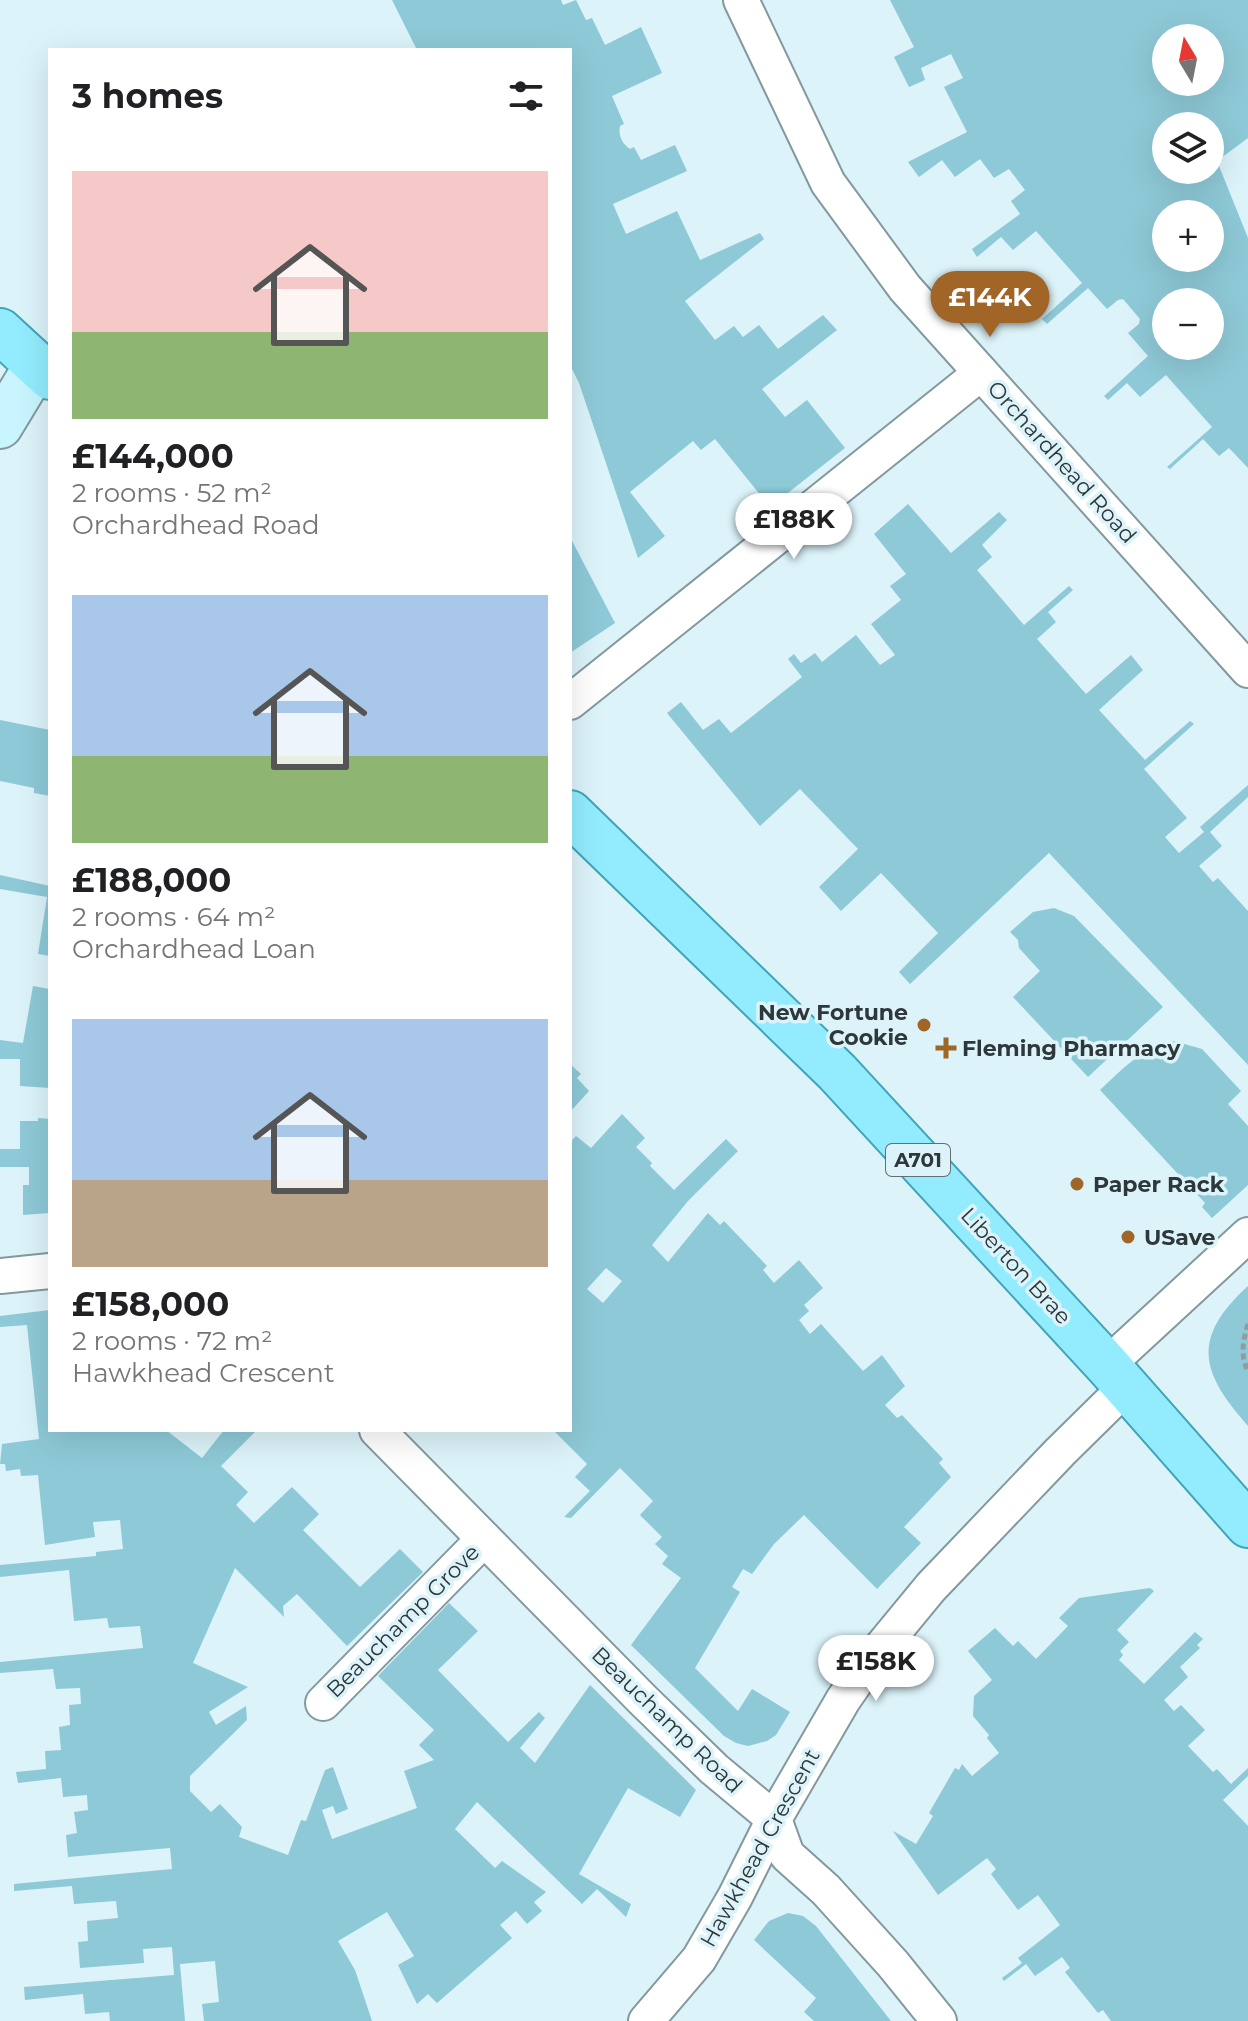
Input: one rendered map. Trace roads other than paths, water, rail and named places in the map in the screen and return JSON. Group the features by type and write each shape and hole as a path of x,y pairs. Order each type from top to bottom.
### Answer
{"main road":[{"path":"0,331 44,371"},
{"name":"Liberton Brae","path":"572,815 837,1072 1248,1525"}],"street":[{"name":"Orchardhead Road","path":"741,0 828,183 905,288 1248,670"},
{"path":"0,426 44,371"},
{"path":"572,700 981,373"},
{"name":"Hawkhead Crescent","path":"646,2021 699,1959 735,1897 774,1819 843,1700 887,1640 931,1587 1038,1474 1116,1377 1248,1235"},
{"path":"0,1276 48,1271"},
{"name":"Beauchamp Road","path":"379,1432 714,1769 774,1819 787,1855 826,1890 939,2021"},
{"name":"Beauchamp Grove","path":"323,1703 484,1539"}],"place":[{"name":"New Fortune Cookie","path":"924,1025"},
{"name":"Fleming Pharmacy","path":"946,1048"},
{"name":"Paper Rack","path":"1077,1184"},
{"name":"USave","path":"1128,1237"}]}
